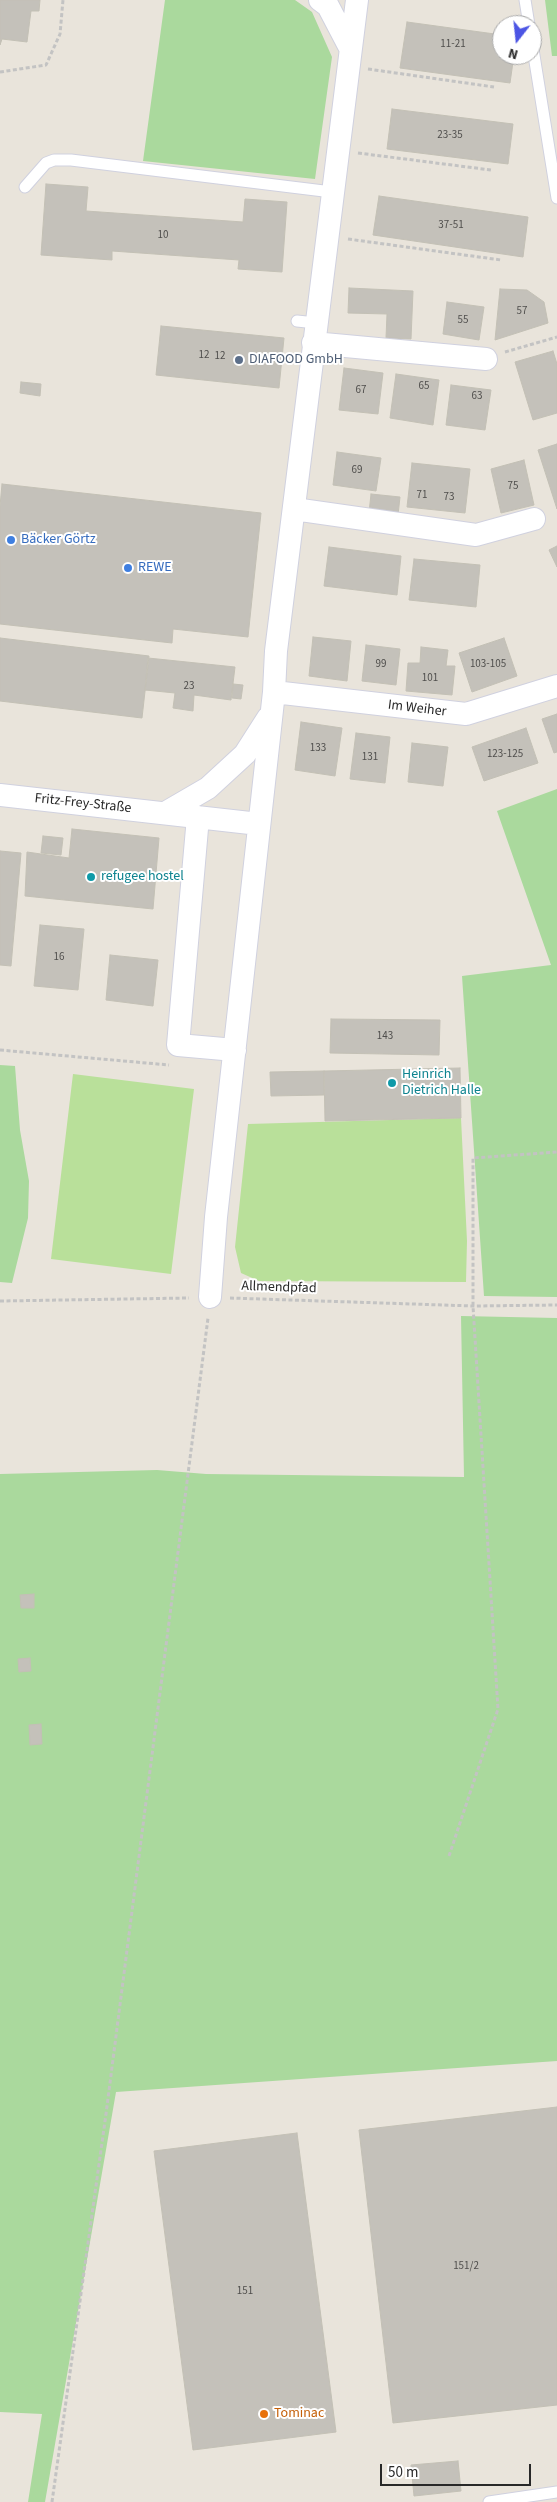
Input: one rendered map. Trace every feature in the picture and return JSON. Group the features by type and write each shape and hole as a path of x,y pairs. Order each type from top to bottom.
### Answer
{"street":[{"path":"320,0 328,6 349,57"},
{"path":"210,1297 216,1217 273,703 276,650 294,509 309,329 326,237 357,0"},
{"path":"309,329 486,359"},
{"path":"294,509 476,535 534,519"},
{"name":"Im Weiher","path":"273,703 466,714 557,686"},
{"path":"165,813 208,788 245,754 273,703"},
{"name":"Fritz-Frey-Straße","path":"0,795 259,824"},
{"path":"198,817 178,1045 235,1050"}],"lane":[{"path":"525,0 527,15"},
{"path":"536,65 557,198"},
{"path":"25,187 46,163 54,160 71,160 332,192"},
{"path":"489,2502 557,2492"}],"path":[{"path":"0,72 46,65 60,34 63,0"},
{"path":"349,57 494,88"},
{"path":"338,150 491,170"},
{"path":"326,237 501,260"},
{"path":"486,359 557,337"},
{"path":"0,1050 178,1065"},
{"path":"449,1856 498,1709 473,1306 473,1158 557,1152"},
{"path":"52,2502 106,2114 210,1297"},
{"name":"Allmendpfad","path":"0,1301 210,1297 473,1306 557,1305"}],"green space":[{"path":"165,0 295,0 312,12 332,57 315,179 143,161"},
{"path":"545,0 557,0 557,56 552,56"},
{"path":"557,789 557,1297 484,1296 462,976 551,965 497,811"},
{"path":"0,1065 15,1066 20,1130 29,1181 28,1218 12,1283 0,1282"},
{"path":"73,1074 194,1089 171,1274 51,1259"},
{"path":"461,1118 467,1241 466,1282 259,1281 241,1273 235,1247 248,1124"},
{"path":"461,1316 557,1318 557,2061 116,2092 45,2502 28,2502 42,2414 0,2412 0,1474 157,1470 206,1474 464,1477"}],"building":[{"path":"0,0 40,0 39,11 31,11 27,42 2,39 0,45"},
{"path":"407,22 492,34 492,65 513,65 510,83 400,68"},
{"path":"392,109 513,124 508,164 387,149"},
{"path":"46,184 88,187 86,211 243,222 245,199 287,202 282,272 238,269 239,260 112,251 112,260 41,255"},
{"path":"379,196 528,217 523,257 373,235"},
{"path":"349,288 413,291 411,339 386,338 387,314 348,313"},
{"path":"500,289 527,290 544,302 548,323 495,340"},
{"path":"447,302 484,307 479,340 443,334"},
{"path":"161,326 284,338 279,388 156,375"},
{"path":"553,351 557,364 557,413 533,420 515,362"},
{"path":"344,368 383,373 378,414 339,410"},
{"path":"396,374 439,380 433,425 390,418"},
{"path":"21,382 41,384 40,396 20,393"},
{"path":"451,385 491,390 485,430 446,425"},
{"path":"557,444 557,509 538,450"},
{"path":"337,452 381,458 376,491 333,485"},
{"path":"524,460 534,505 501,513 491,469"},
{"path":"412,463 470,469 465,513 407,507"},
{"name":"REWE","path":"2,484 261,513 248,637 173,629 172,643 0,624 0,506"},
{"path":"371,494 400,497 398,515 369,513"},
{"path":"557,546 557,567 549,550"},
{"path":"329,547 401,556 397,595 324,586"},
{"path":"414,559 480,565 476,607 409,600"},
{"path":"313,637 351,641 347,681 309,676"},
{"path":"0,638 149,656 142,718 0,701"},
{"path":"504,638 517,676 472,692 459,653"},
{"path":"366,645 400,649 396,685 362,681"},
{"path":"421,647 448,650 446,666 455,666 452,695 406,691 408,663 420,663"},
{"path":"148,658 235,667 231,700 194,695 193,711 173,708 175,693 145,690"},
{"path":"233,684 243,685 241,699 232,698"},
{"path":"557,714 557,752 554,753 542,719"},
{"path":"301,722 342,728 335,776 295,770"},
{"path":"526,728 538,763 484,781 472,747"},
{"path":"356,733 390,737 385,783 350,779"},
{"path":"412,743 448,747 443,786 408,782"},
{"name":"refugee hostel","path":"72,829 159,838 153,909 25,896 27,852 69,858"},
{"path":"43,836 63,838 61,855 41,853"},
{"path":"0,851 21,853 11,966 0,965"},
{"path":"40,925 84,929 78,990 34,986"},
{"path":"110,955 158,960 153,1006 106,1000"},
{"path":"331,1019 440,1020 439,1055 330,1053"},
{"name":"Heinrich Dietrich Halle","path":"460,1068 461,1118 325,1121 324,1071"},
{"path":"324,1071 324,1095 271,1096 270,1072"},
{"path":"34,1594 34,1608 21,1608 20,1595"},
{"path":"30,1658 31,1671 19,1672 18,1659"},
{"path":"41,1724 42,1744 30,1745 29,1725"},
{"path":"557,2107 557,2405 393,2423 359,2130"},
{"path":"297,2133 336,2432 193,2450 154,2151"},
{"path":"458,2461 461,2491 414,2496 411,2465"}],"place":[{"name":"DIAFOOD GmbH","path":"239,360"},
{"name":"Bäcker Görtz","path":"11,540"},
{"name":"REWE","path":"128,568"},
{"name":"refugee hostel","path":"91,877"},
{"name":"Heinrich Dietrich Halle","path":"392,1083"},
{"name":"Tominac","path":"264,2414"}]}
